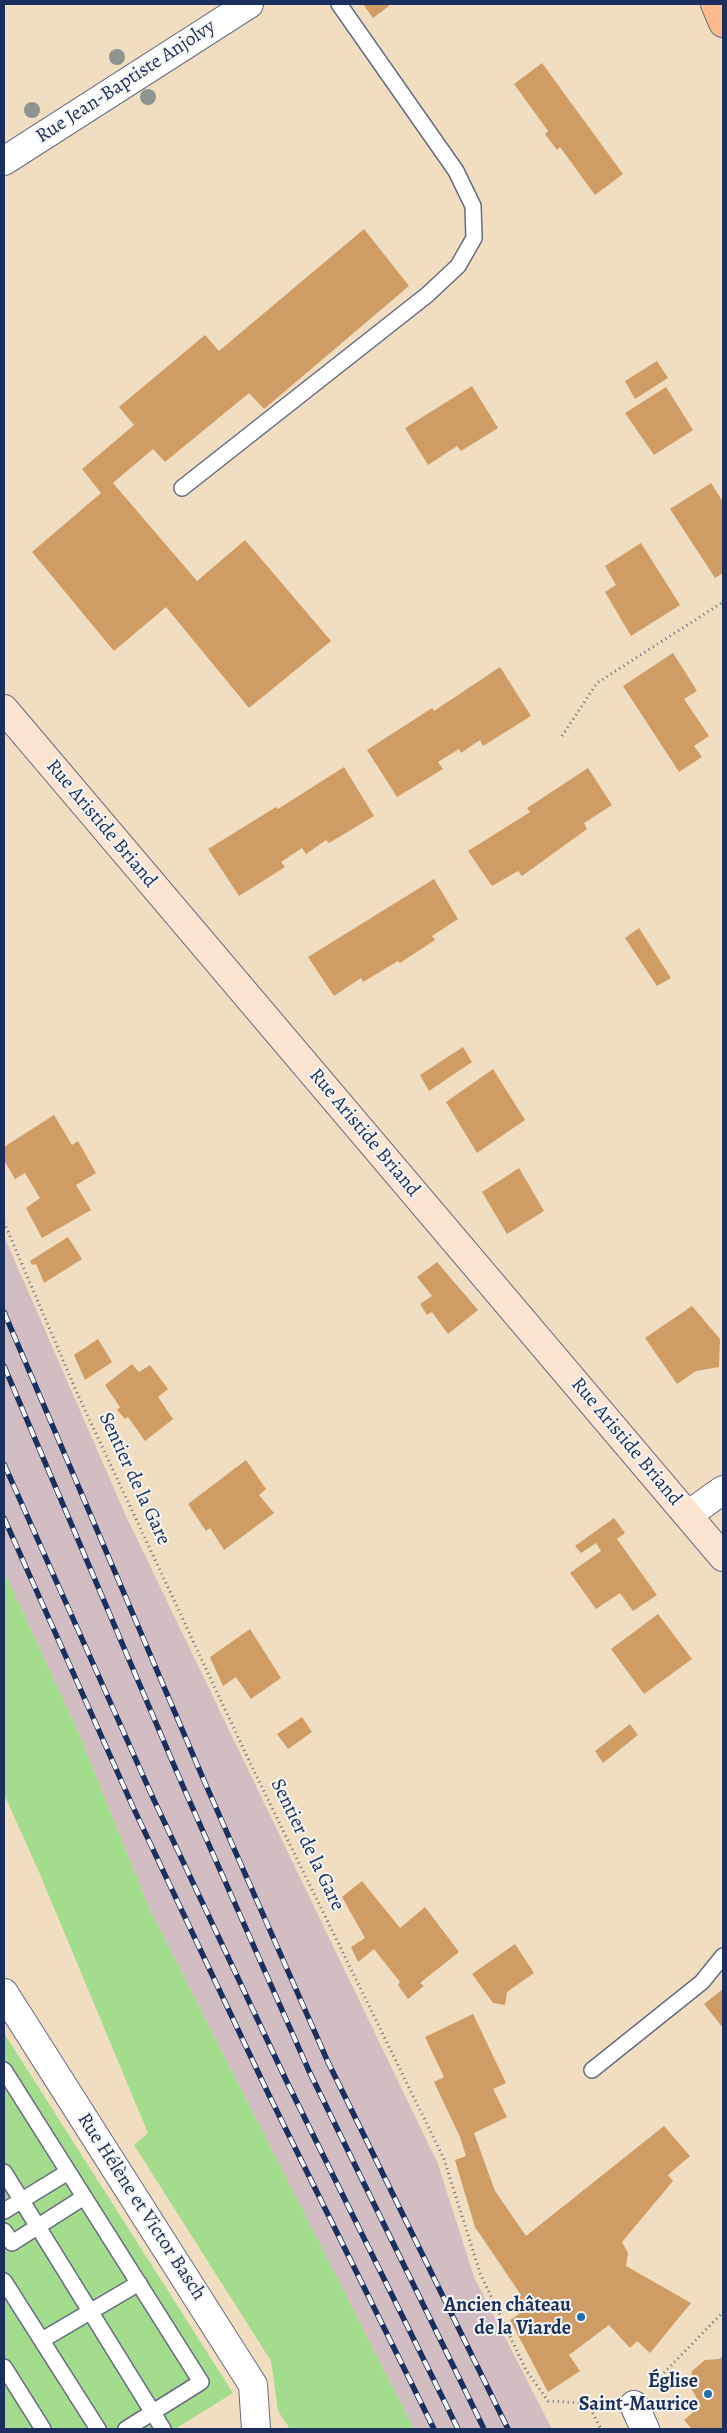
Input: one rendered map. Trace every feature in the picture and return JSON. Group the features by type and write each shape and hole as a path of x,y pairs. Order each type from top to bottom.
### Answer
{"main road":[{"path":"715,4 723,23"}],"street":[{"name":"Rue Jean-Baptiste Anjolvy","path":"4,161 249,4"},
{"name":"Rue Aristide Briand","path":"4,709 723,1557"},
{"path":"688,1515 723,1490"},
{"name":"Rue Hélène et Victor Basch","path":"4,1993 253,2385 256,2429"},
{"path":"634,2405 645,2429"}],"lane":[{"path":"182,488 427,295 458,266 474,238 473,206 456,170 339,4"},
{"path":"592,2070 702,1982 723,1956"},
{"path":"4,2070 201,2382 126,2429"},
{"path":"4,2172 162,2429"},
{"path":"4,2211 68,2172"},
{"path":"4,2231 12,2243 84,2197"},
{"path":"4,2281 98,2429"},
{"path":"42,2340 139,2283"},
{"path":"4,2367 43,2429"}],"path":[{"path":"562,736 597,683 723,602"},
{"name":"Sentier de la Gare","path":"4,1222 77,1393 252,1767 444,2158 480,2274 526,2370 548,2401 634,2405"},
{"path":"634,2405 723,2312"},
{"path":"588,2403 601,2429"}],"shaded area":[{"path":"4,1236 126,1516 438,2164 474,2277 552,2429 414,2429 150,1910 80,1736 4,1571"}],"green space":[{"path":"4,1571 80,1736 150,1910 414,2429 290,2429 278,2411 271,2361 134,2145 148,2133 39,1872 4,1794"},
{"path":"4,2033 233,2393 175,2429 4,2429"}],"building":[{"path":"363,4 387,4 389,6 373,18"},
{"path":"542,63 623,174 595,195 560,147 557,150 545,134 548,131 514,84"},
{"path":"364,229 409,286 264,409 249,393 165,462 153,449 113,483 197,581 245,540 331,641 249,708 166,607 114,651 32,552 101,493 82,469 134,425 119,407 205,335 219,351"},
{"path":"657,361 668,378 635,399 625,381"},
{"path":"472,386 498,428 461,451 457,446 428,465 405,428"},
{"path":"666,387 693,430 654,455 625,413"},
{"path":"711,483 723,502 723,573 715,578 670,509"},
{"path":"641,543 680,605 631,636 605,592 616,585 605,566"},
{"path":"673,653 697,691 684,699 709,736 694,746 702,757 679,772 623,686"},
{"path":"500,667 531,716 483,746 480,740 461,753 459,749 438,762 443,769 397,797 367,750 432,708 434,711"},
{"path":"344,767 374,816 329,843 326,840 306,854 302,848 281,862 285,867 239,896 208,849 276,807 278,809"},
{"path":"588,768 612,805 584,823 587,829 522,876 518,871 492,886 468,851 530,812 527,808"},
{"path":"434,879 458,919 432,936 435,940 400,963 398,961 363,982 361,978 334,996 308,957"},
{"path":"639,928 671,978 657,986 625,938"},
{"path":"463,1047 472,1062 429,1091 420,1075"},
{"path":"493,1069 525,1120 477,1153 446,1102"},
{"path":"54,1115 72,1145 78,1141 96,1173 76,1185 91,1210 42,1238 26,1208 40,1198 25,1173 15,1179 4,1160 4,1147"},
{"path":"519,1168 544,1211 507,1234 482,1192"},
{"path":"68,1237 82,1259 44,1283 36,1264 32,1265 30,1261"},
{"path":"437,1262 478,1310 448,1334 432,1312 427,1315 420,1304 432,1296 417,1277"},
{"path":"692,1306 720,1339 719,1367 696,1371 677,1384 645,1338"},
{"path":"98,1339 112,1362 85,1380 74,1355"},
{"path":"132,1364 139,1372 150,1365 168,1389 158,1397 173,1419 145,1441 128,1417 125,1419 117,1410 120,1407 105,1385"},
{"path":"246,1460 266,1489 259,1495 274,1513 224,1550 210,1528 206,1531 188,1504"},
{"path":"614,1518 625,1533 617,1539 657,1595 633,1611 620,1593 596,1609 570,1573 601,1551 596,1543 581,1553 575,1546"},
{"path":"658,1614 692,1659 644,1694 611,1649"},
{"path":"250,1629 281,1678 251,1699 236,1677 223,1686 210,1657"},
{"path":"302,1717 312,1732 288,1749 277,1734"},
{"path":"630,1724 638,1735 603,1763 595,1751"},
{"path":"362,1881 400,1928 425,1907 459,1952 420,1983 424,1986 408,1999 398,1985 400,1982 374,1949 358,1962 351,1947 365,1938 342,1897"},
{"path":"515,1944 534,1973 507,1992 505,2005 493,2003 472,1974"},
{"path":"723,1989 723,2028 704,2004"},
{"path":"473,2014 506,2083 493,2089 507,2117 474,2133 495,2191 526,2236 664,2126 690,2156 668,2175 673,2181 622,2242 628,2253 626,2266 691,2303 650,2353 637,2341 630,2348 609,2325 569,2355 580,2371 548,2392 510,2320 519,2314 511,2301 521,2295 475,2227 455,2160 466,2156 460,2137 434,2082 444,2077 425,2037"},
{"name":"Église Saint-Maurice","path":"723,2355 723,2429 692,2429 684,2420 701,2406 690,2386 692,2371 705,2360 720,2359"}],"railway":[{"path":"4,1312 202,1776 328,2062 508,2429"},
{"path":"4,1366 182,1784 309,2071 484,2429"},
{"path":"4,1464 153,1798 287,2082 458,2429"},
{"path":"4,1518 133,1807 267,2091 434,2429"}],"place":[{"name":"Ancien château de la Viarde","path":"581,2317"},
{"name":"Église Saint-Maurice","path":"708,2394"}]}
